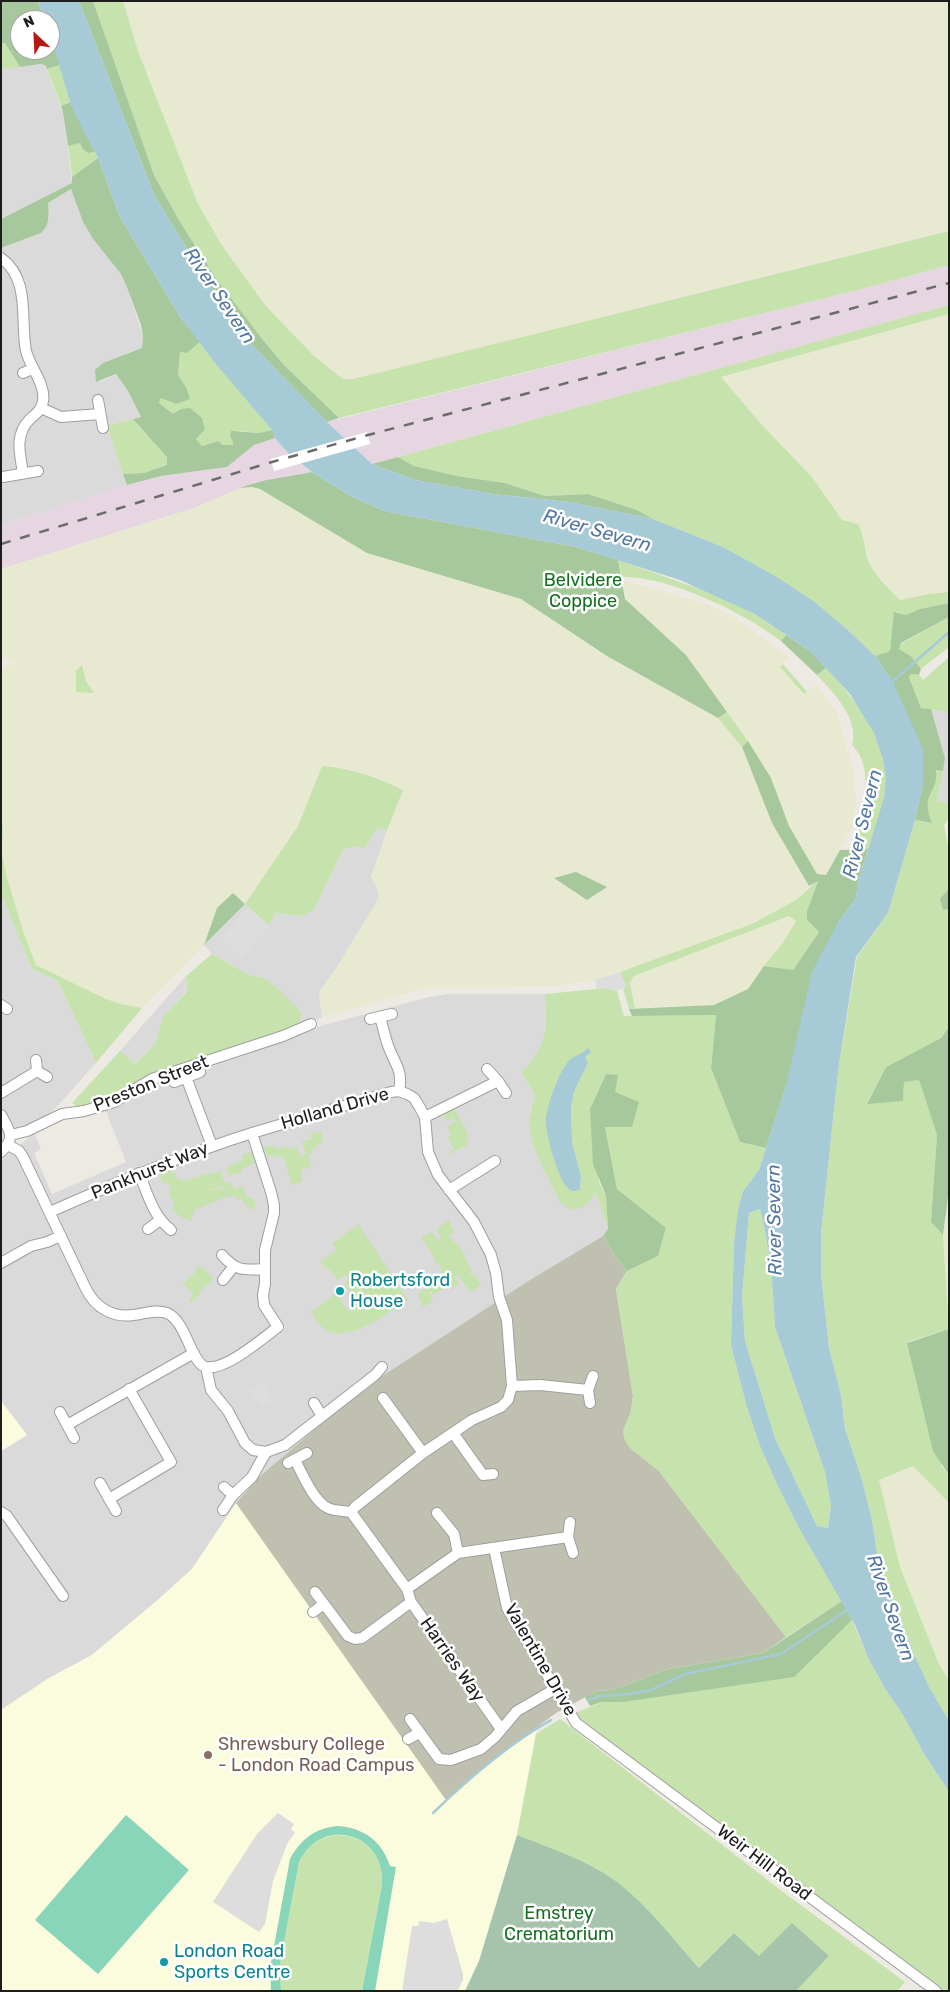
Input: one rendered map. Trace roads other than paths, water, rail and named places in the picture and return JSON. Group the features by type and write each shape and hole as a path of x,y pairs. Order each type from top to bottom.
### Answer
{"street":[{"path":"1,258 11,268 23,298 28,371 42,387 43,401 41,408 26,423 19,436 23,473"},
{"path":"98,400 103,428"},
{"path":"41,408 61,417 100,414"},
{"path":"3,477 38,471"},
{"path":"392,1014 375,1018 399,1069 400,1091"},
{"name":"Preston Street","path":"11,1135 27,1132 62,1114 84,1111 114,1102 152,1079 283,1036 310,1024"},
{"path":"36,1060 37,1071"},
{"path":"487,1068 506,1093"},
{"path":"37,1071 47,1077"},
{"path":"1,1093 37,1071"},
{"path":"174,1082 200,1072"},
{"path":"186,1077 212,1146"},
{"path":"425,1117 498,1081"},
{"name":"Holland Drive","path":"252,1133 391,1092 400,1091 414,1098 425,1117 428,1152 438,1175 474,1222 494,1262 499,1297 508,1320 512,1386"},
{"path":"1,1115 11,1135 5,1149 19,1150 88,1293 98,1306 116,1314 124,1315 157,1311 166,1313 176,1319 197,1361 206,1367 215,1367 230,1361 278,1327 263,1301 266,1239 274,1213 274,1205 252,1133"},
{"name":"Pankhurst Way","path":"50,1212 139,1173 252,1133"},
{"path":"449,1190 495,1160"},
{"path":"139,1173 154,1211 160,1220 171,1230"},
{"path":"148,1230 160,1220"},
{"path":"1,1262 31,1246 61,1236"},
{"path":"222,1255 239,1269 265,1269"},
{"path":"222,1280 234,1266"},
{"path":"67,1425 194,1353"},
{"path":"206,1367 211,1390 228,1411 246,1444 253,1450 266,1452 285,1445 375,1375 382,1367"},
{"path":"590,1403 588,1390 593,1376"},
{"path":"351,1512 423,1453 472,1420 501,1407 508,1400 512,1386 540,1385 588,1390"},
{"path":"109,1500 171,1462 129,1389"},
{"path":"383,1398 423,1453"},
{"path":"314,1403 322,1416"},
{"path":"60,1412 74,1438"},
{"path":"453,1434 483,1476 493,1474"},
{"path":"223,1510 233,1495 252,1477 266,1452"},
{"path":"307,1453 292,1461 315,1495 328,1508 351,1512 407,1589 458,1554 568,1537"},
{"path":"100,1483 116,1511"},
{"path":"224,1486 233,1495"},
{"path":"1,1512 7,1516 62,1596"},
{"path":"437,1513 454,1534 458,1554"},
{"path":"570,1522 568,1537 573,1553"},
{"name":"Valentine Drive","path":"494,1548 507,1608 576,1723 592,1735"},
{"name":"Harries Way","path":"407,1589 411,1602 501,1730"},
{"path":"315,1592 348,1636 354,1639 362,1638 411,1602"},
{"path":"313,1612 324,1604"},
{"path":"410,1720 438,1759 451,1760 488,1745 517,1712 555,1689"},
{"path":"408,1739 419,1733"},
{"name":"Weir Hill Road","path":"592,1735 936,1991"}],"water":[{"name":"River Severn","path":"38,1 79,1 154,195 214,293 251,344 327,422 372,464 415,480 493,494 569,502 653,519 723,547 775,576 815,602 875,656 893,682 923,749 923,784 915,820 888,913 856,957 839,1064 821,1234 821,1274 829,1348 841,1395 845,1429 862,1480 872,1520 877,1554 890,1594 914,1654 929,1687 949,1721 949,1792 923,1752 869,1660 855,1625 799,1528 778,1486 760,1446 746,1404 731,1345 734,1243 738,1211 743,1191 759,1170 787,1082 812,972 839,921 856,898 858,882 884,798 886,778 883,759 874,733 850,694 810,651 755,614 680,580 576,547 384,511 349,495 312,472 289,454 275,438 272,430 216,364 181,318 120,217 98,158 72,108 58,60 60,60 60,10 41,10","holes":["760,1209 766,1235 772,1279 775,1327 825,1472 831,1505 828,1528 817,1526 775,1438 745,1341 742,1297 749,1213"]},
{"path":"588,1048 591,1052 585,1057 588,1063 574,1092 571,1107 572,1142 581,1176 580,1189 572,1191 566,1186 557,1168 547,1133 546,1118 552,1095 563,1069 572,1058"}],"waterway":[{"path":"892,682 949,632"},
{"path":"589,1700 600,1696 651,1690 685,1674 781,1654 849,1609"},
{"path":"433,1813 489,1763 519,1740 551,1720"}],"railway":[{"path":"1,544 368,435 949,283"}],"place":[{"name":"Robertsford House","path":"340,1291"},
{"name":"Shrewsbury College - London Road Campus","path":"208,1755"},
{"name":"London Road Sports Centre","path":"164,1962"}],"park label":[{"name":"Belvidere Coppice","path":"583,591"},
{"name":"Emstrey Crematorium","path":"559,1924"}]}
